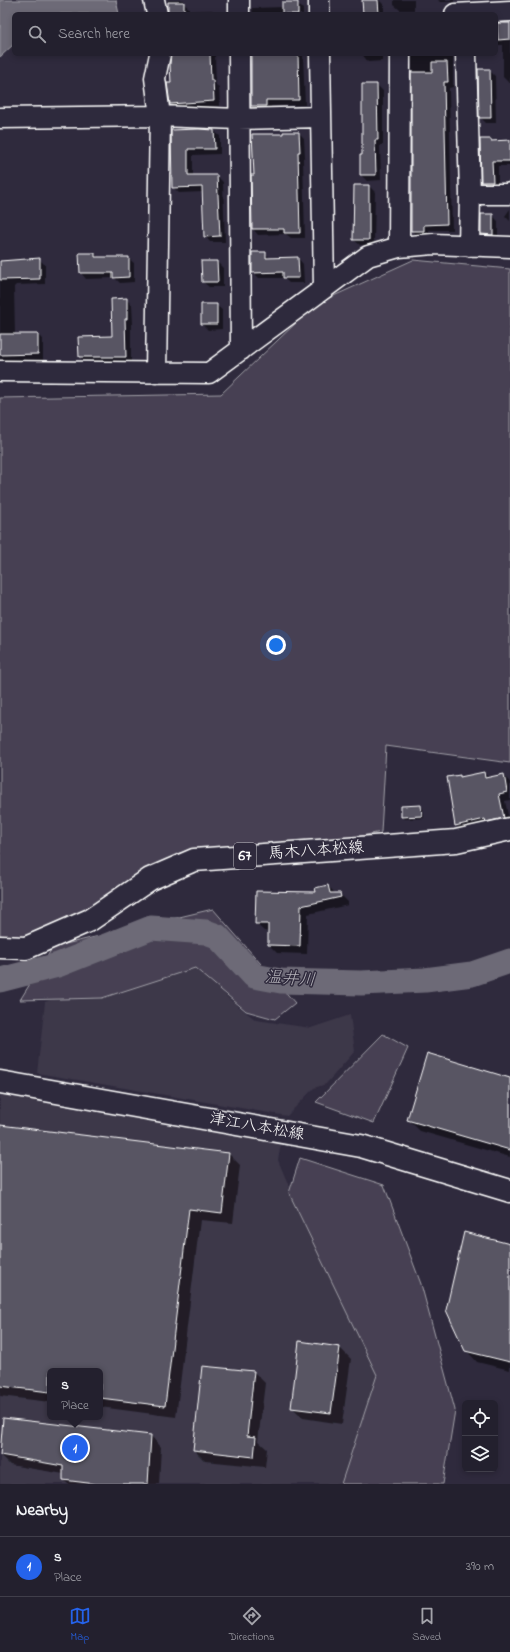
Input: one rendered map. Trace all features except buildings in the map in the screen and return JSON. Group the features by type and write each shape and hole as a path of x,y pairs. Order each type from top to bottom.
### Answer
{"main road":[{"name":"馬木八本松線","path":"0,947 26,948 90,920 150,879 194,860 456,841 510,829"},
{"name":"津江八本松線","path":"0,1082 361,1146 510,1191"}],"street":[{"path":"154,0 157,12"},
{"path":"239,0 239,12"},
{"path":"319,0 319,12"},
{"path":"464,0 464,12"},
{"path":"495,12 510,11"},
{"path":"156,373 160,116 155,78 160,56"},
{"path":"239,56 238,119 241,350"},
{"path":"320,56 324,288"},
{"path":"399,247 400,56"},
{"path":"466,56 470,194 469,246"},
{"path":"0,118 160,116 238,119 321,117"},
{"path":"470,194 510,193"},
{"path":"0,372 209,373 368,256 399,247 433,244 510,247"}],"shaded area":[{"path":"0,0 116,0 119,12 12,12 12,46 0,57"},
{"path":"413,260 510,269 510,763 386,746 381,832 272,854 179,853 90,920 15,943 0,937 0,398 221,394 316,304"},
{"path":"213,909 295,1003 275,1019 246,1011 195,968 102,998 20,1000 53,947"},
{"path":"193,956 228,998 256,1020 311,1028 350,1015 355,1051 326,1084 314,1088 287,1116 37,1073 45,1002 104,978"},
{"path":"383,1034 408,1048 374,1123 316,1102"},
{"path":"0,1093 239,1129 281,1144 278,1160 307,1229 391,1358 350,1484 0,1484"},
{"path":"300,1158 384,1185 421,1284 455,1410 443,1484 341,1484 377,1375 289,1193"}],"waterway":[{"name":"温井川","path":"0,980 58,965 151,928 206,932 217,936 254,976 281,981 361,983 425,980 472,974 510,961"}],"place":[{"name":"s","path":"75,1448"}]}
